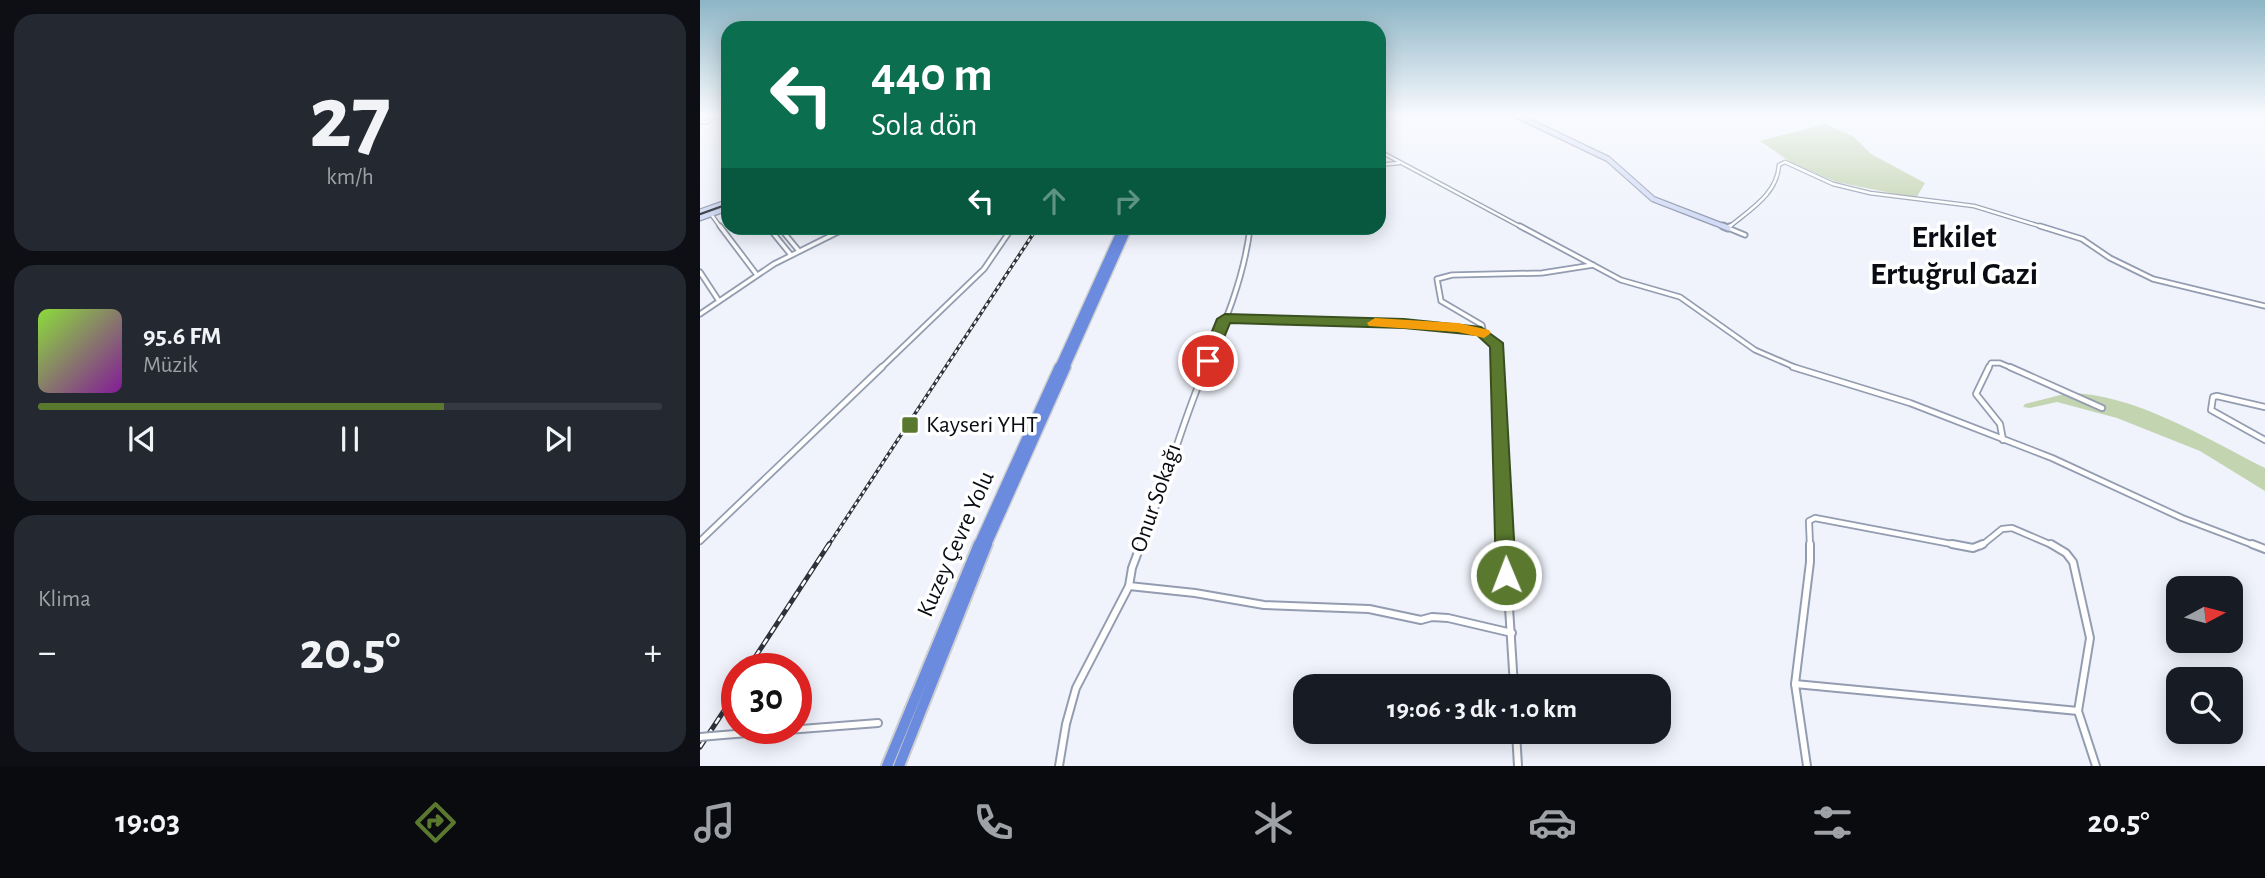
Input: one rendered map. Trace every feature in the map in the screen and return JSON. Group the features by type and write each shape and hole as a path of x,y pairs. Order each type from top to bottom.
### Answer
{"highway":[{"name":"Kuzey Çevre Yolu","path":"887,766 976,550 1119,235"},
{"name":"Kuzey Çevre Yolu","path":"899,766 985,548 1125,235"}],"street":[{"path":"1589,150 1608,159 1653,199 1745,235"},
{"path":"1595,150 1610,157 1656,196 1728,228"},
{"path":"1386,155 1629,283 1680,297 1755,349 1784,365 1890,396 2052,458 2182,518 2265,549"},
{"path":"1728,228 1771,191 1778,180 1779,165 1785,162 1833,184 1870,193 1974,206 2082,239 2110,258 2153,279 2265,306"},
{"path":"1386,164 1400,163"},
{"path":"700,212 721,204"},
{"path":"700,218 721,210"},
{"path":"711,214 721,227"},
{"path":"727,235 757,275"},
{"path":"775,235 791,255"},
{"path":"786,235 799,251"},
{"path":"700,314 757,275 831,235"},
{"path":"700,541 978,276 1007,235"},
{"name":"Onur Sokağı","path":"1059,766 1066,724 1076,688 1129,586 1132,568 1154,513 1182,424 1225,319 1244,261 1249,235"},
{"path":"1481,331 1482,325 1441,301 1437,279 1452,275 1542,273 1595,264"},
{"path":"700,272 719,301"},
{"path":"1225,319 1404,323 1481,331 1498,346 1506,575 1514,674"},
{"path":"2003,440 2000,421 1976,394 1993,362 2102,408"},
{"path":"2265,407 2217,396 2213,397 2211,409 2265,440"},
{"path":"1807,766 1795,684 1810,562 1810,519 1973,548 1981,546 2002,529 2012,528 2042,539 2066,554 2074,565 2090,638 2078,711 2096,766"},
{"path":"1129,586 1264,605 1393,612 1418,619 1448,618 1512,633"},
{"path":"1795,684 2078,711"},
{"path":"700,737 878,723"},
{"path":"1517,744 1518,766"}],"green space":[{"path":"1773,150 1867,150 1925,183 1916,198 1836,182 1792,163"},
{"path":"2068,393 2118,401 2144,409 2195,432 2265,468 2265,491 2200,451 2117,418 2057,402 2023,407 2025,404"}],"waterway":[{"path":"700,210 721,202"}],"tram line":[{"path":"700,214 721,206"}],"railway":[{"path":"828,546 1032,235"},
{"path":"758,653 829,544"},
{"path":"700,747 721,715"}],"slow traffic":[{"path":"1375,323 1458,327 1484,333"}],"place":[{"name":"Kayseri YHT","path":"910,425"}],"district":[{"name":"Erkilet Ertuğrul Gazi","path":"1954,256"}],"route":[{"path":"1208,361 1225,319 1404,323 1481,331 1498,346 1506,575"}]}
